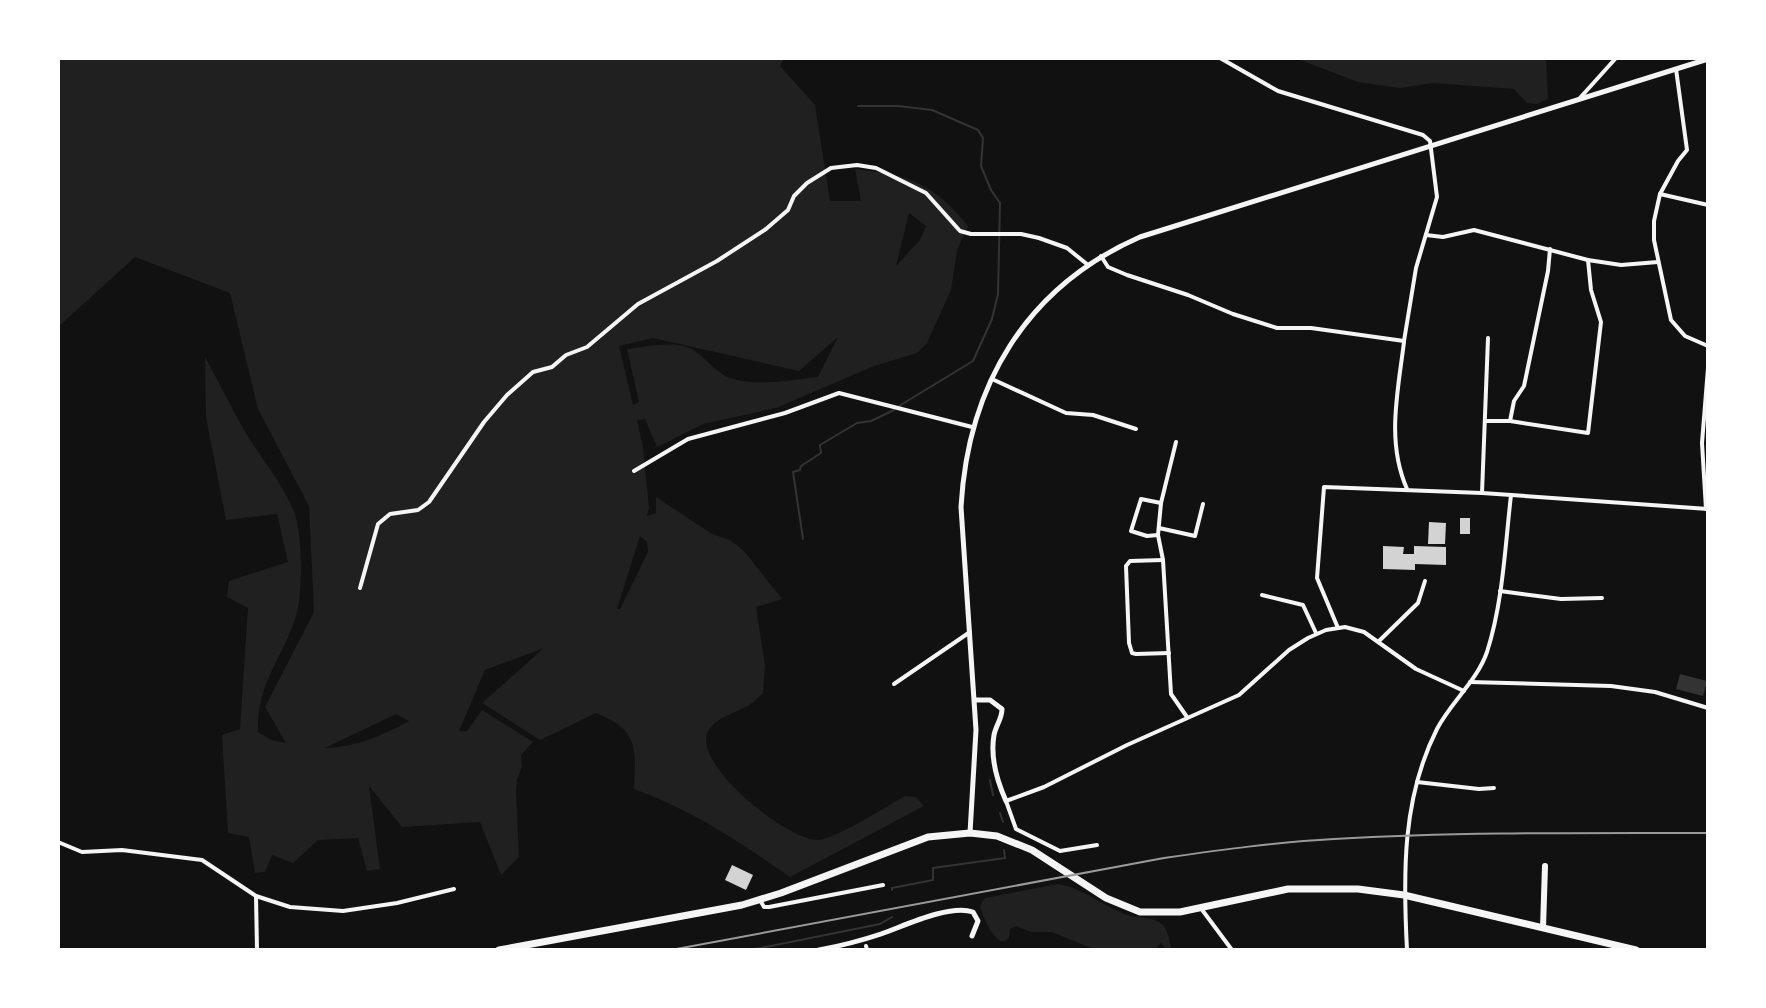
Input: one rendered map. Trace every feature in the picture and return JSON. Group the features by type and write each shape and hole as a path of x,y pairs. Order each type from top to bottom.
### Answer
{"main road":[{"path":"499,950 687,917 760,900 928,837 970,833 1008,839 1032,850 1106,898 1140,912 1169,913 1305,888 1353,888 1404,895 1636,950"},
{"path":"1543,928 1545,866"}],"street":[{"path":"1220,58 1278,91 1423,135 1432,145 1437,197 1416,268 1394,424 1397,467 1407,489"},
{"path":"1578,100 1616,58"},
{"path":"970,833 975,765 975,700 961,507 966,455 972,427 990,378 1013,339 1038,308 1101,256 1162,229 1708,59"},
{"path":"1676,69 1687,150 1660,194 1654,221 1654,240 1668,312 1674,326 1685,336 1708,346"},
{"path":"360,588 378,524 390,514 418,510 429,502 484,422 507,395 533,372 552,367 566,355 601,337 628,311 656,292 717,261 766,229 788,210 794,196 818,173 843,166 876,168 926,193 960,231 1039,238 1067,248 1088,265"},
{"path":"1660,194 1708,205"},
{"path":"1426,235 1443,237 1474,230 1588,260 1621,265 1658,262"},
{"path":"1510,421 1514,401 1524,386 1550,249"},
{"path":"1101,256 1108,267 1127,275 1277,328 1311,328 1404,341"},
{"path":"1486,421 1510,421 1588,433 1601,322 1591,290 1588,260"},
{"path":"1482,493 1488,338"},
{"path":"1338,628 1317,578 1324,487 1482,493 1707,509 1702,443 1708,368"},
{"path":"990,378 1066,413 1093,415 1136,429"},
{"path":"634,471 688,439 785,413 839,393 972,427"},
{"path":"1176,442 1161,503 1158,535 1163,560 1171,694 1187,717"},
{"path":"1407,950 1404,895 1406,836 1417,782 1423,758 1440,724 1470,682 1487,650 1500,591 1511,495"},
{"path":"1158,535 1147,536 1131,531 1141,499 1161,503"},
{"path":"1159,528 1195,536 1203,504"},
{"path":"1163,560 1130,561 1126,566 1129,643 1132,653 1169,653"},
{"path":"1379,642 1418,603 1425,581"},
{"path":"1500,591 1561,599 1602,598"},
{"path":"1262,595 1303,605 1316,634"},
{"path":"1006,801 1044,787 1239,695 1289,650 1316,634 1338,628 1358,630 1416,669 1464,691"},
{"path":"894,684 970,632"},
{"path":"1470,682 1611,686 1655,692 1708,708"},
{"path":"975,700 990,700 1002,709 994,737 994,761 997,779 1016,829 1060,851 1097,845"},
{"path":"1417,782 1494,788"},
{"path":"58,842 82,852 122,850 202,860 256,896 290,907 335,912 385,905 454,889"},
{"path":"760,900 764,907 769,907 883,885"},
{"path":"256,896 257,950"},
{"path":"1200,907 1232,950"},
{"path":"847,945 931,917 965,910 973,912 978,921 972,936"},
{"path":"819,950 860,944 866,948"}],"shaded area":[{"path":"58,58 784,58 780,66 815,105 830,201 861,201 855,169 891,174 931,191 968,226 957,250 951,290 927,343 917,353 874,366 776,408 703,424 657,447 645,419 637,420 643,447 649,508 647,516 656,513 656,497 712,534 730,540 744,551 782,599 756,607 765,665 763,693 749,705 716,722 708,731 707,745 727,780 785,828 818,840 849,828 905,796 916,797 924,806 790,877 715,828 634,789 632,742 610,719 596,713 540,740 482,703 544,648 485,670 459,731 467,731 482,710 533,742 521,755 522,767 517,779 519,857 501,875 480,822 402,827 369,786 380,869 367,871 358,838 318,840 293,863 272,855 265,872 255,873 249,837 228,833 222,735 240,729 248,608 227,597 229,581 288,562 277,514 226,520 206,417 205,357 243,428 285,493 297,522 301,564 298,606 291,631 261,700 258,732 271,740 286,743 265,707 314,612 309,506 258,409 230,293 135,257 58,327","holes":["909,213 926,226 920,240 896,266","838,337 818,377 774,382 730,378 695,351 680,345 627,349 639,402 633,405 619,346 653,338 799,371","640,536 647,542 648,552 620,609 617,609","396,714 409,721 368,740 325,748"]},
{"path":"1295,58 1546,58 1548,99 1537,104 1527,103 1514,89 1433,83 1400,88 1358,82"},
{"path":"1680,674 1707,681 1703,696 1676,689"},
{"path":"1058,884 1076,889 1127,915 1161,923 1167,931 1172,950 1167,950 1161,943 1154,950 1096,950 1052,932 1031,932 1016,926 1010,929 1009,938 1005,941 1000,941 993,934 980,906 985,898"}],"building":[{"path":"1460,518 1470,518 1470,534 1460,534"},
{"path":"1429,522 1446,523 1445,544 1428,544"},
{"path":"1383,546 1404,547 1403,554 1414,554 1414,546 1446,547 1446,565 1415,564 1415,570 1383,569"},
{"path":"732,865 753,875 746,890 725,880"}],"waterway":[{"path":"858,106 932,110 978,130 983,138 981,166 1000,203 998,294 992,319 973,361 899,406"},
{"path":"803,539 793,472 821,453 820,445 857,423 871,421 894,410"},
{"path":"990,780 993,795"},
{"path":"1000,813 1003,822"},
{"path":"892,890 933,880 933,868 1005,858 1004,850"},
{"path":"751,950 880,924 892,917"}],"railway":[{"path":"671,950 1164,858 1270,844 1428,835 1708,833"}]}
